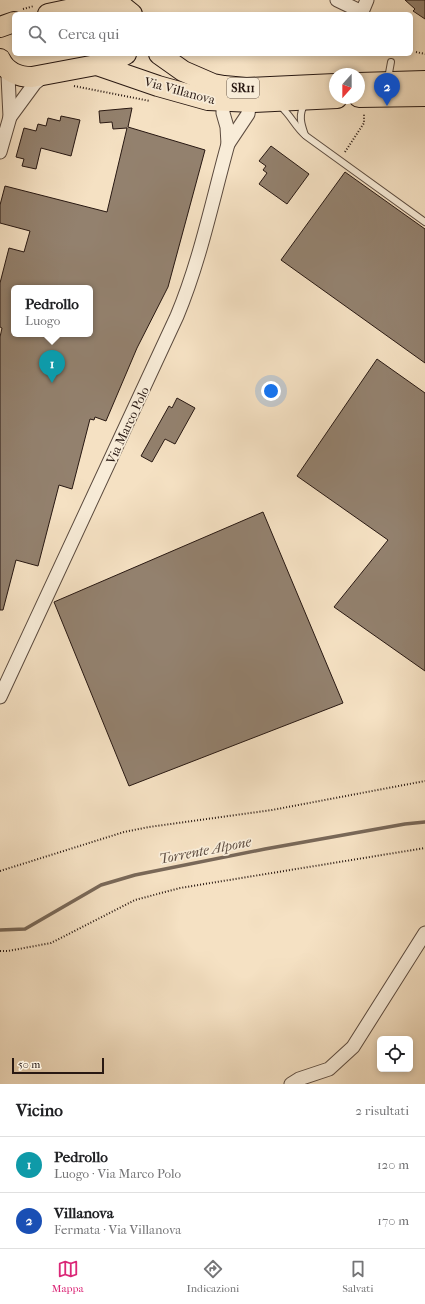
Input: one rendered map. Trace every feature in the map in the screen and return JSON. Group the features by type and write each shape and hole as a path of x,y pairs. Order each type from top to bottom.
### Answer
{"main road":[{"path":"58,12 105,2 122,6 130,12"},
{"path":"2,63 14,74 22,77 32,77 112,62 122,56"},
{"name":"Via Villanova","path":"162,56 183,71 213,84 224,86 246,88 329,84"},
{"name":"Via Villanova","path":"97,65 158,86 196,97 223,101 272,101 329,98"},
{"path":"365,83 425,81"},
{"path":"365,97 392,95 425,96"}],"street":[{"path":"337,0 362,12 367,0"},
{"path":"0,152 10,117 8,76 2,63"},
{"path":"10,117 35,84 46,75"},
{"name":"Via Marco Polo","path":"0,697 180,310 193,274 228,144 227,126 223,113 223,101"},
{"name":"Via Marco Polo","path":"228,144 248,114 250,101"},
{"path":"291,1084 299,1079 329,1069 353,1047 425,933"}],"lane":[{"path":"390,82 389,73 391,62"},
{"path":"306,136 300,120 302,108 308,99"},
{"path":"272,101 284,109 298,129 306,136 425,222"}],"path":[{"path":"416,52 425,54"},
{"path":"70,86 157,102"},
{"path":"344,153 364,123"},
{"path":"0,871 124,832 149,827 272,810 425,781"},
{"path":"0,951 8,951 51,943 135,900 180,888 425,848"}],"building":[{"path":"405,0 425,0 425,19 413,11 415,9"},
{"path":"132,108 128,127 205,150 168,287 137,348 106,421 95,417 94,420 90,419 72,489 59,485 38,566 16,560 3,610 0,610 0,337 2,328 0,327 0,283 9,248 24,252 30,231 0,223 0,205 5,186 107,212 127,128 113,129 112,122 100,123 99,111"},
{"path":"61,116 80,120 71,156 41,148 36,169 22,166 24,159 16,157 24,128 36,131 38,124 46,126 48,118 60,121"},
{"path":"271,146 309,174 287,204 259,184 267,173 263,170 266,166 259,161"},
{"path":"345,172 425,229 425,363 281,260"},
{"path":"377,359 425,393 425,671 334,607 388,540 297,476"},
{"path":"177,398 195,408 175,444 165,439 152,462 141,456 169,406 172,408"},
{"path":"263,512 343,703 129,786 54,602"}],"waterway":[{"name":"Torrente Alpone","path":"0,930 25,929 101,885 135,875 265,849 405,824 425,822"}],"place":[{"name":"Villanova","path":"387,106"},
{"name":"Pedrollo","path":"52,383"}]}
